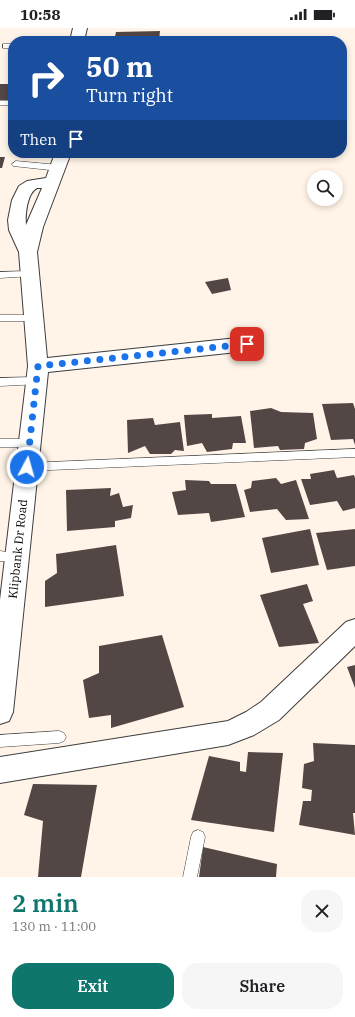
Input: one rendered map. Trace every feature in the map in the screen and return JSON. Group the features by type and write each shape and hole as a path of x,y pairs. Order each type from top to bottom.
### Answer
{"street":[{"name":"Klipbank Dr Road","path":"0,712 8,556 27,467 37,374 28,252 32,234 58,168"},
{"path":"37,374 247,344"},
{"path":"0,770 228,733 244,728 258,721 270,711 355,630"}],"lane":[{"path":"16,164 58,168"},
{"path":"0,275 30,274"},
{"path":"0,318 34,318"},
{"path":"0,382 37,374"},
{"path":"0,443 30,442"},
{"path":"27,467 355,453"},
{"path":"0,741 59,737"},
{"path":"190,877 198,837"}],"building":[{"path":"160,31 160,36 115,36 116,32"},
{"path":"0,84 8,84 8,100 0,100"},
{"path":"0,157 5,157 2,168 0,168"},
{"path":"228,278 231,290 212,294 205,282"},
{"path":"353,403 355,409 355,445 353,439 331,440 322,404"},
{"path":"271,408 281,412 313,413 317,439 305,443 304,449 280,450 278,446 254,448 250,411"},
{"path":"212,414 212,418 241,416 246,443 233,443 232,449 207,452 202,443 187,446 184,415"},
{"path":"153,418 155,425 180,422 184,451 175,450 171,454 150,454 145,446 128,453 127,420"},
{"path":"334,470 337,478 354,475 355,508 343,511 337,501 310,505 301,479 311,479 310,474"},
{"path":"276,478 281,484 296,480 309,519 286,520 277,509 250,512 244,490 251,488 252,481"},
{"path":"185,480 209,481 211,484 236,484 245,517 211,522 209,513 178,515 172,492 186,490"},
{"path":"111,488 110,496 119,493 123,507 133,505 131,518 115,521 115,527 67,531 66,490"},
{"path":"310,529 319,565 271,573 262,538"},
{"path":"355,529 355,566 327,570 316,533"},
{"path":"116,545 124,596 45,607 45,581 57,573 56,554"},
{"path":"307,584 313,601 303,604 319,643 279,647 260,595"},
{"path":"162,635 184,707 111,728 111,715 89,718 83,680 99,673 99,646"},
{"path":"355,665 355,688 347,667"},
{"path":"313,743 355,745 355,813 353,813 355,835 299,825 303,801 311,801 312,790 302,788 304,764 314,761"},
{"path":"248,752 283,753 274,832 191,820 209,756 240,762 240,771 246,772"},
{"path":"33,784 97,785 81,877 38,877 43,821 24,815"},
{"path":"203,847 277,864 276,877 199,877"}],"route":[{"path":"27,467 38,366 247,344"}]}
